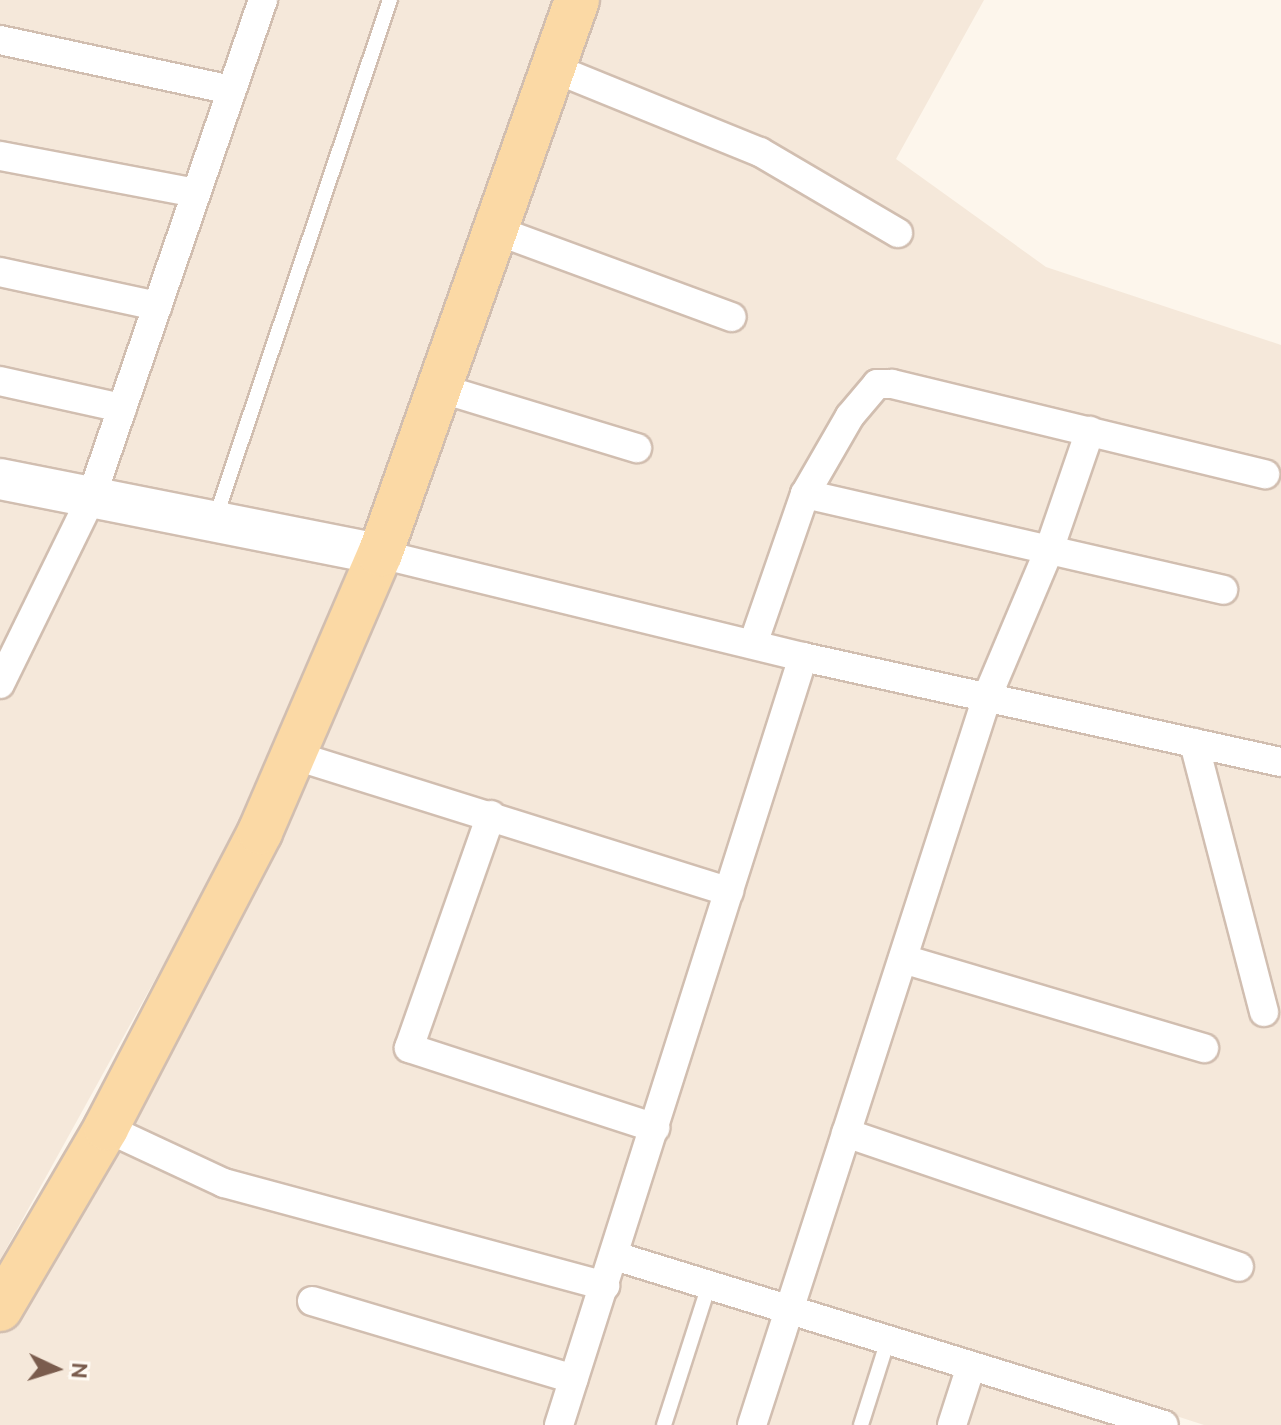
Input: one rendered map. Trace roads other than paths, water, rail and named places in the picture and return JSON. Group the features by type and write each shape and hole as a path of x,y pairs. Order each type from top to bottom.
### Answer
{"main road":[{"path":"0,1309 12,1262 106,1128 260,832 380,554 577,0"}],"street":[{"path":"0,684 91,498 263,0"},
{"path":"0,40 232,90"},
{"path":"553,68 760,152 898,233"},
{"path":"0,156 196,193"},
{"path":"495,230 731,317"},
{"path":"0,272 157,306"},
{"path":"0,381 122,408"},
{"path":"753,644 805,494 858,404 877,384 892,384 1265,474"},
{"path":"439,388 637,448"},
{"path":"752,1425 987,697 1049,550 1090,431"},
{"path":"0,479 380,554 803,657 1281,762"},
{"path":"805,494 1223,590"},
{"path":"559,1425 803,657"},
{"path":"1194,743 1264,1012"},
{"path":"293,755 729,892"},
{"path":"491,815 409,1048 655,1128"},
{"path":"903,959 1204,1048"},
{"path":"106,1128 224,1183 605,1286"},
{"path":"846,1133 1239,1267"},
{"path":"615,1256 971,1366 1127,1420 1164,1425"},
{"path":"312,1301 574,1379"},
{"path":"952,1425 971,1366"}],"lane":[{"path":"214,521 390,0"},
{"path":"664,1425 709,1285"},
{"path":"861,1425 888,1340"}]}
